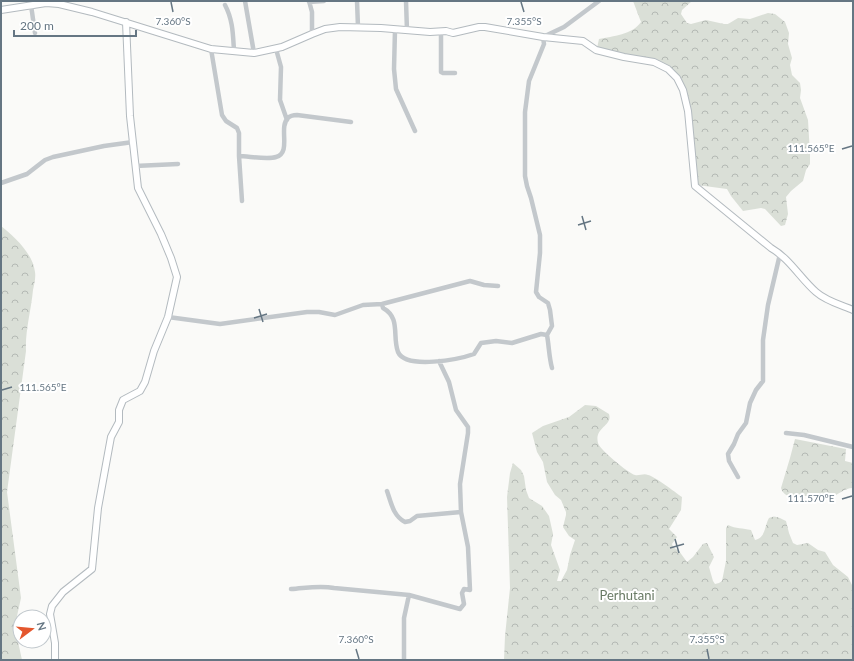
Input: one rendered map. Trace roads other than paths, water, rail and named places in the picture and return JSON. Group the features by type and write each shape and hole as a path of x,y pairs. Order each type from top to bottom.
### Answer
{"street":[{"path":"245,1 254,53"},
{"path":"312,34 312,12 309,1 324,1"},
{"path":"357,1 358,27"},
{"path":"406,1 407,30"},
{"path":"544,36 564,27 599,1"},
{"path":"1,10 46,3 59,4 126,22 211,49 254,53 276,49 312,34 340,27 441,31 456,33 478,27 486,27 583,41 596,50 654,62 668,69 677,78 683,90 688,111 694,186 780,254 816,292 853,310"},
{"path":"31,5 35,33"},
{"path":"225,5 233,27 234,51"},
{"path":"55,660 55,643 51,622 51,610 63,592 92,569 98,508 111,437 119,422 119,410 124,400 140,391 142,388 154,351 168,317 176,281 175,270 161,234 139,191 133,142 126,22"},
{"path":"395,30 394,69 396,89 415,131"},
{"path":"441,31 441,72 455,73"},
{"path":"544,36 544,44 530,81 525,112 524,143 527,186 540,235 540,253 536,292 539,297 548,303 550,310 552,326 547,335 550,346 549,359 552,368"},
{"path":"211,49 222,115 226,121 237,128 239,133 242,201"},
{"path":"239,156 273,158 280,156 283,150 287,120 280,100 281,67 276,49"},
{"path":"287,120 288,118 297,115 351,122"},
{"path":"1,183 27,174 45,160 53,157 104,146 133,142"},
{"path":"135,166 178,164"},
{"path":"738,477 729,461 728,454 738,434 746,423 753,395 762,381 763,340 768,304 780,254"},
{"path":"168,317 220,324 307,312 319,312 335,315 363,305 382,304 470,281 484,285 498,286"},
{"path":"382,304 383,308 390,312 394,319 399,353 402,357 418,362 462,358 474,354 481,343 496,341 512,343 541,334 547,335"},
{"path":"291,589 323,586 409,595 460,608 464,604 462,593 464,589 470,590 471,581 468,547 461,512 460,484 468,427 456,410 449,382 439,361"},
{"path":"786,433 853,447"},
{"path":"387,491 393,509 400,520 405,522 410,521 417,516 461,512"},
{"path":"404,660 404,618 409,595"}],"park label":[{"name":"Perhutani","path":"627,595"}]}
